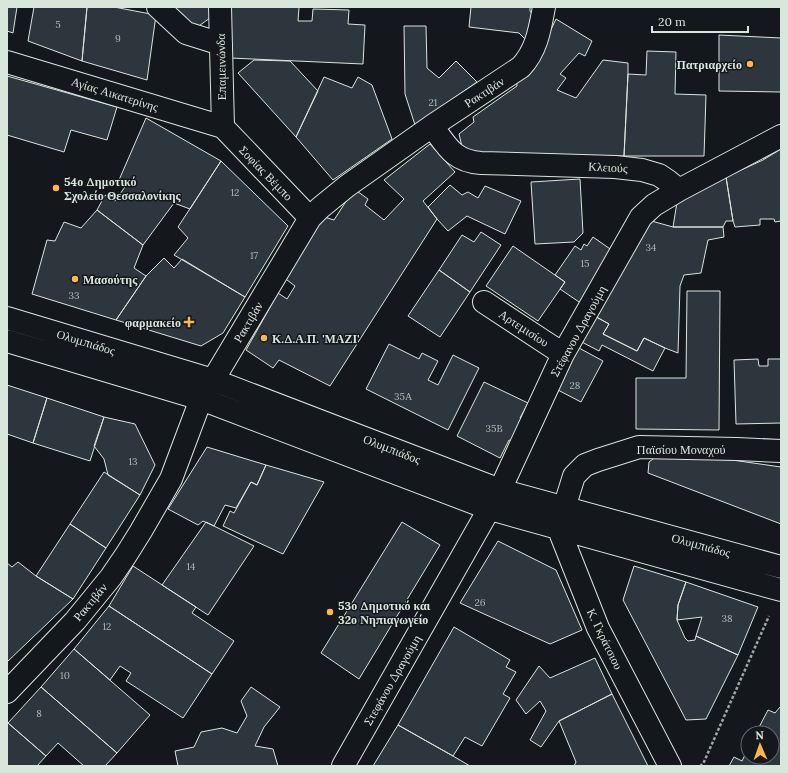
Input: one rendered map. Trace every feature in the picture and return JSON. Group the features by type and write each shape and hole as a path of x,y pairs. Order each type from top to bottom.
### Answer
{"street":[{"path":"158,7 186,33 221,44"},
{"name":"Επαμεινώνδα","path":"220,7 223,127"},
{"name":"Ρακτιβάν","path":"7,692 74,621 111,577 141,531 171,479 201,399 310,218 347,186 432,126 517,71 530,56 537,40 544,7"},
{"name":"Αγίας Αικατερίνης","path":"7,62 223,127"},
{"name":"Κλειούς","path":"432,126 451,152 472,163 615,167 642,170 659,175 679,190"},
{"name":"Σοφίας Βέμπο","path":"223,127 310,218"},
{"path":"679,190 781,136"},
{"name":"Στέφανου Δραγούμη","path":"495,499 563,354 641,217 654,205 679,190"},
{"name":"Αρτεμισίου","path":"484,302 563,354"},
{"name":"Ολυμπιάδος","path":"7,318 213,380 495,499"},
{"name":"Ολυμπιάδος","path":"7,341 201,399 495,499 561,518 781,590"},
{"name":"Παϊσίου Μοναχού","path":"561,518 574,476 585,465 598,460 638,448 781,451"},
{"name":"Στεφάνου Δραγούμη","path":"343,766 495,499"},
{"name":"Ολυμπιάδος","path":"561,518 781,567"},
{"name":"Κ. Γκράτσιου","path":"561,518 598,628 670,766"}],"path":[{"path":"700,766 703,764 771,612"}],"building":[{"path":"7,7 17,7 13,33 7,31"},
{"path":"34,7 87,7 82,61 28,41"},
{"path":"87,7 114,7 156,15 147,80 82,61"},
{"path":"172,7 209,7 210,18 196,28"},
{"path":"230,7 299,7 298,21 312,21 313,9 349,10 348,24 365,25 363,64 230,58"},
{"path":"471,7 530,7 530,11 537,20 529,43 519,33 469,27"},
{"path":"556,19 592,41 585,56 579,53 560,74 566,78 557,90 576,98 603,60 628,63 624,156 464,155 459,134 474,122 473,117 517,86 516,78 532,70"},
{"path":"404,26 426,26 427,68 439,78 456,61 477,82 415,125 405,94"},
{"name":"Πατριαρχείο","path":"719,35 781,38 781,92 719,91"},
{"path":"647,51 676,52 675,94 706,95 704,156 624,156 628,74 646,75"},
{"path":"254,60 290,61 318,91 296,137 238,73"},
{"path":"7,76 117,107 107,140 71,130 64,152 7,135"},
{"path":"324,77 352,88 358,77 372,85 392,139 333,180 296,137"},
{"path":"146,118 221,161 190,209 174,203 143,245 97,210 105,195 115,201 127,184 119,180"},
{"path":"430,144 455,172 423,201 437,219 330,386 279,360 273,368 246,350 278,293 287,299 295,286 283,277 321,216 334,220 354,189 368,199 365,205 384,220 404,199 384,180"},
{"path":"781,149 781,221 775,222 774,219 760,219 760,225 735,227 726,177 763,160"},
{"path":"221,161 288,226 245,297 174,255 188,238 178,227"},
{"path":"726,177 733,221 726,221 723,227 673,227 677,202"},
{"path":"580,179 583,233 574,242 535,244 531,182"},
{"path":"450,185 462,195 468,192 478,198 485,186 521,201 505,234 467,216 448,231 428,207"},
{"path":"97,210 143,245 134,268 146,276 116,320 32,294 47,240 55,241 64,222 81,228"},
{"path":"648,220 673,227 723,227 724,237 708,240 701,273 684,275 680,286 678,353 644,338 637,351 603,334 609,324 591,314"},
{"path":"481,232 501,245 470,292 439,270 462,235 474,242"},
{"path":"593,237 613,251 582,304 560,289 565,282 555,275 575,246 581,250 584,244 587,246"},
{"path":"513,246 565,282 538,321 486,286"},
{"path":"164,258 174,268 182,259 245,297 223,333 201,346 116,320 146,276"},
{"path":"439,270 470,292 440,337 408,316"},
{"path":"687,291 720,291 719,430 636,429 636,378 686,378"},
{"path":"591,314 609,324 603,334 637,351 644,338 665,348 653,371 602,345 599,351 578,340"},
{"path":"389,344 419,359 422,353 438,361 428,380 438,385 453,355 479,368 448,430 366,389"},
{"path":"579,348 603,361 581,402 556,389"},
{"path":"758,359 759,366 768,366 768,359 781,359 781,423 736,424 734,360"},
{"path":"484,382 528,403 520,418 525,421 515,442 509,440 500,458 457,436"},
{"path":"7,385 47,398 33,443 7,434"},
{"path":"47,398 104,417 90,461 33,443"},
{"path":"104,417 135,424 155,465 140,495 108,475 104,459 94,446"},
{"path":"207,447 266,465 257,485 251,482 236,508 225,505 214,526 203,521 198,525 168,509"},
{"path":"657,456 732,460 781,467 781,524 648,473 649,462"},
{"path":"266,465 324,482 283,554 223,526 230,511 234,513 251,482 257,485"},
{"path":"104,472 140,495 106,548 70,524"},
{"path":"206,522 254,546 208,615 162,585"},
{"path":"402,522 440,545 359,679 321,653"},
{"path":"70,524 106,548 73,599 36,576"},
{"path":"498,541 556,570 582,630 550,644 460,603"},
{"path":"18,562 36,576 73,599 7,662 7,563 12,567"},
{"path":"133,566 196,607 192,613 234,641 212,674 109,606"},
{"path":"634,566 686,582 678,605 677,620 685,638 688,641 695,640 696,636 738,655 706,719 686,720 623,600"},
{"path":"686,582 758,607 738,655 696,636 702,617 677,620 678,605"},
{"path":"109,606 212,674 183,718 126,681 131,673 120,666 110,680 74,649"},
{"path":"454,627 510,660 506,667 516,672 503,694 510,698 482,746 465,737 453,756 398,725"},
{"path":"74,649 150,715 117,753 41,687"},
{"path":"595,658 612,694 559,721 541,747 530,740 546,711 540,701 526,714 516,700 539,666 550,678"},
{"path":"41,687 117,753 105,766 84,766 58,743 46,756 8,723"},
{"path":"251,687 280,707 264,727 255,746 273,749 278,766 178,766 175,751 194,747 201,732 222,728 237,733 247,716 241,701"},
{"path":"612,694 648,766 574,766 576,762 559,721"},
{"path":"780,707 781,708 781,766 729,766 734,757 740,760 740,765 780,765 780,725 760,725 768,710 775,713"},
{"path":"8,723 46,756 37,766 7,766"},
{"path":"398,725 453,756 470,766 373,766"}],"place":[{"name":"Πατριαρχείο","path":"750,64"},
{"name":"54ο Δημοτικό Σχολείο Θεσσαλονίκης","path":"56,188"},
{"name":"Μασούτης","path":"75,279"},
{"name":"φαρμακείο","path":"189,322"},
{"name":"Κ.Δ.Α.Π. 'ΜΑΖΙ'","path":"264,338"},
{"name":"53ο Δημοτικό και 32ο Νηπιαγωγείο","path":"330,612"}]}
